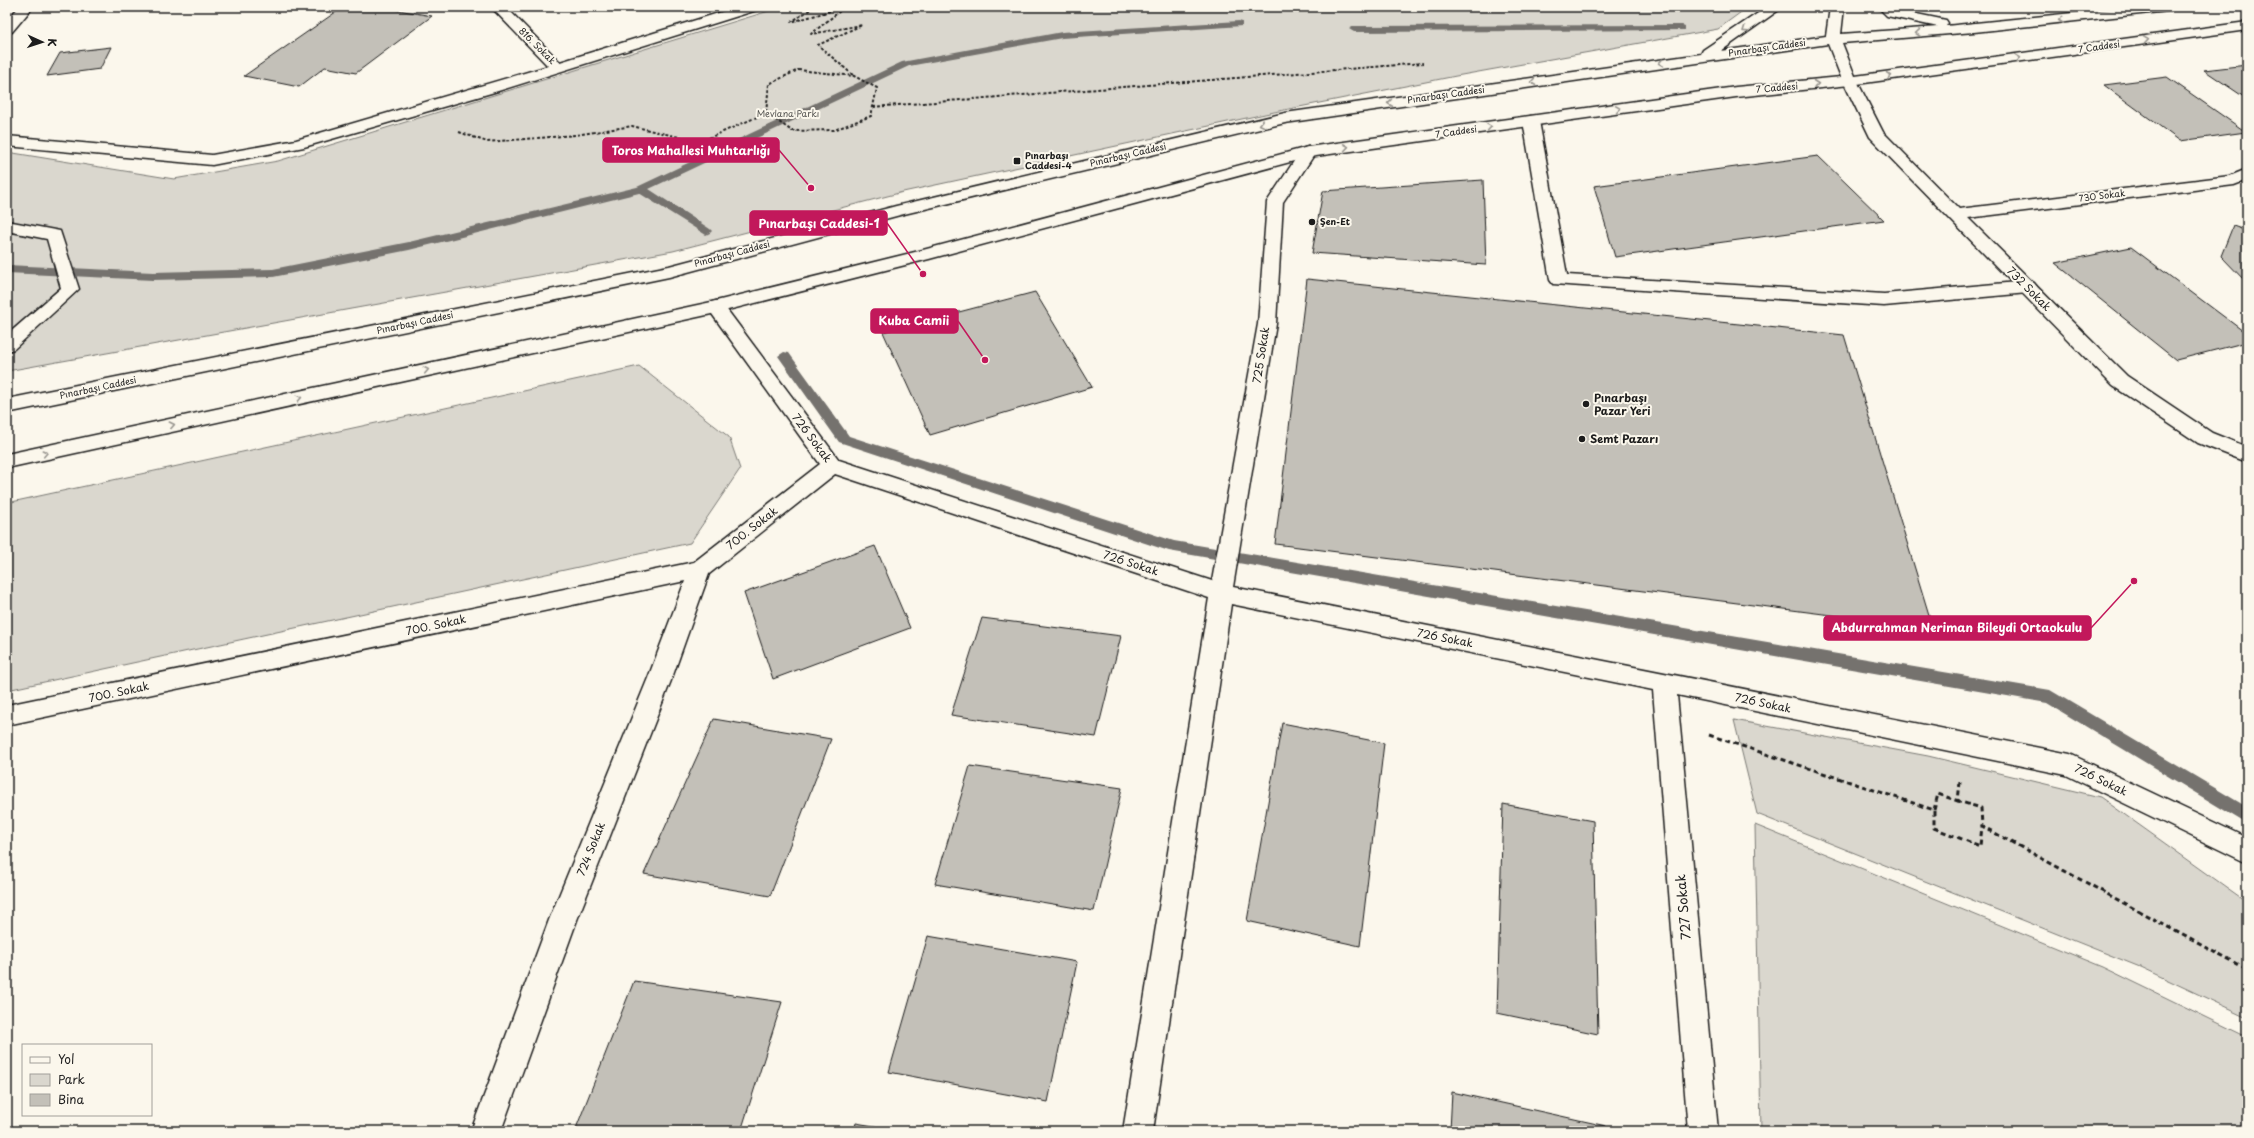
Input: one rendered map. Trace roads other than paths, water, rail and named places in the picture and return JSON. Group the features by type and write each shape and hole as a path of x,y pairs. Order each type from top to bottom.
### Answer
{"street":[{"path":"7,29 26,7"},
{"name":"816. Sokak","path":"498,7 558,68"},
{"path":"7,141 212,160 298,144 558,68 752,7"},
{"path":"1700,58 1726,43 1776,7"},
{"path":"1833,39 1837,7"},
{"path":"1885,7 1892,13 1974,28"},
{"name":"Pınarbaşı Caddesi","path":"7,406 669,271 896,211 1285,118 1833,39 1974,28 2169,7"},
{"name":"7 Caddesi","path":"1308,152 1736,92 1850,81 2247,26"},
{"name":"732 Sokak","path":"1833,39 1850,81 1876,134 2120,381 2205,438 2247,455"},
{"path":"1531,121 1559,280 1884,300 2028,287"},
{"path":"7,461 716,307 930,253 1308,152"},
{"name":"725 Sokak","path":"1138,1131 1221,593 1267,324 1275,202 1308,152"},
{"name":"730 Sokak","path":"1956,214 2243,179"},
{"path":"7,226 54,235 70,289 7,345"},
{"name":"726 Sokak","path":"716,307 832,465 1221,593 2070,765 2247,851"},
{"name":"700. Sokak","path":"7,715 700,569 832,465"},
{"name":"724 Sokak","path":"486,1131 563,920 660,678 700,569"},
{"name":"727 Sokak","path":"1664,683 1702,1131"}],"waterway":[{"path":"641,189 906,64 1062,35 1239,24"},
{"path":"1354,29 1682,28"},
{"path":"7,269 153,276 273,273 409,246 641,189"},
{"path":"641,189 706,231"},
{"path":"784,356 844,439 1174,547 2050,697 2247,816"}],"place":[{"name":"Pınarbaşı Caddesi-4","path":"1017,161"},
{"name":"Toros Mahallesi Muhtarlığı","path":"811,188"},
{"name":"Şen-Et","path":"1312,222"},
{"name":"Pınarbaşı Caddesi-1","path":"923,274"},
{"name":"Kuba Camii","path":"985,360"},
{"name":"Pınarbaşı Pazar Yeri","path":"1586,404"},
{"name":"Semt Pazarı","path":"1582,439"},
{"name":"Abdurrahman Neriman Bileydi Ortaokulu","path":"2134,581"}],"park label":[{"name":"Mevlana Parkı","path":"788,114"}]}
